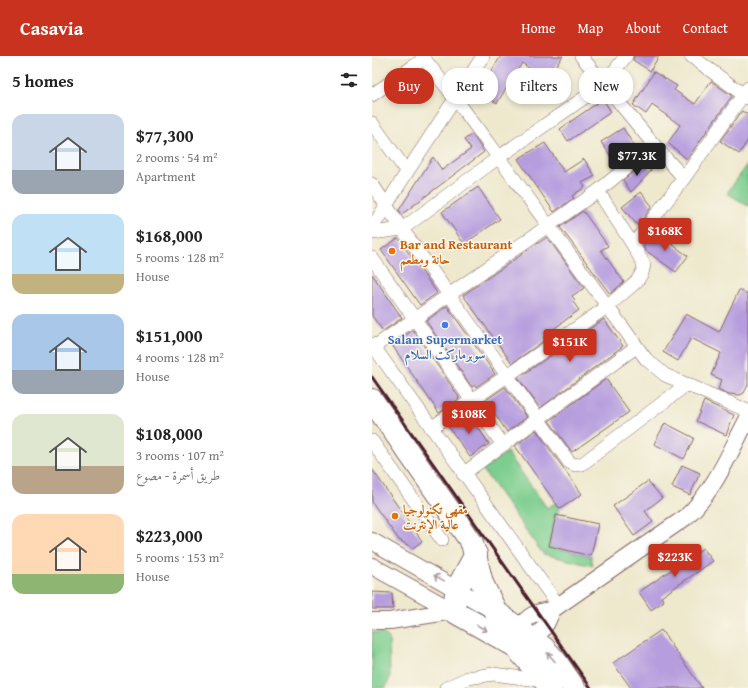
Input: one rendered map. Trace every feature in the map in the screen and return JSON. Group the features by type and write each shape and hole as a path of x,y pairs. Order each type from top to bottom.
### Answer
{"highway":[{"path":"372,400 472,543 476,554 482,583 496,612 522,637 558,663 574,688"},
{"path":"476,554 457,589 453,611 522,637 548,684"}],"street":[{"path":"475,68 483,56"},
{"path":"581,56 591,68"},
{"path":"617,68 626,56"},
{"path":"633,245 746,94 705,60 691,56"},
{"path":"372,95 423,58 442,82"},
{"path":"372,232 402,228 499,157 579,101"},
{"path":"372,228 451,104"},
{"path":"459,104 549,225 636,347 665,375 686,386 748,412"},
{"path":"620,104 654,145 684,178"},
{"path":"372,123 407,172"},
{"path":"555,608 373,345 598,191 654,145"},
{"path":"372,184 537,419 569,462 575,466 582,464 686,386"},
{"path":"431,428 607,307 637,280 642,273 644,265 633,245 598,191"},
{"path":"372,258 503,445"},
{"path":"463,474 636,347"},
{"path":"522,637 547,625 555,608 686,517 701,503 710,490 748,418"},
{"path":"372,441 442,540"},
{"path":"372,541 496,612"},
{"path":"372,566 453,611"},
{"path":"372,621 390,621 453,611"},
{"path":"446,688 468,678 493,674 548,684"}],"green space":[{"path":"748,164 748,206 727,193"},
{"path":"507,452 547,508 555,503 560,509 556,515 549,546 591,556 593,566 543,554 483,470"},
{"path":"372,632 383,633 389,638 390,678 385,688 372,688"}],"building":[{"path":"501,56 563,56 554,68 529,68 522,63 519,68 506,68 506,89 498,101 498,68 493,68"},
{"path":"634,56 659,56 650,71 633,60"},
{"path":"654,72 677,86 674,90 695,104 711,81 732,96 687,159 668,143 680,125 652,105 646,114 633,105"},
{"path":"596,104 606,104 611,112 568,141 560,129"},
{"path":"742,111 748,115 748,140 739,154 720,141"},
{"path":"623,128 636,149 617,165 601,142"},
{"path":"472,134 484,152 402,214 399,210 433,157 442,170 471,149 464,140"},
{"path":"545,143 564,172 584,159 595,176 582,183 585,187 572,196 574,198 554,212 518,159"},
{"path":"645,163 651,171 631,192 623,180"},
{"path":"478,187 500,219 464,244 442,212"},
{"path":"641,192 652,206 638,226 622,207"},
{"path":"583,211 608,246 601,250 624,282 610,294 560,227"},
{"path":"654,231 688,256 676,272 645,250 643,246"},
{"path":"547,237 584,288 572,296 575,300 573,302 579,310 543,337 545,340 512,363 463,295"},
{"path":"398,238 437,293 420,305 381,250"},
{"path":"372,274 402,318 383,331 372,316"},
{"path":"739,290 748,294 748,385 744,393 740,395 729,394 718,389 722,380 711,375 721,353 691,338 678,361 663,352 686,314 719,332"},
{"path":"447,306 495,374 476,387 475,385 472,387 426,321"},
{"path":"604,319 623,346 540,408 518,378"},
{"path":"413,330 459,397 459,399 439,413 392,345"},
{"path":"606,379 629,412 572,452 549,421"},
{"path":"505,387 527,417 507,432 486,400"},
{"path":"704,401 734,415 726,435 696,421"},
{"path":"468,412 489,444 470,457 448,426"},
{"path":"665,423 694,438 684,459 654,444"},
{"path":"536,430 582,494 560,509 515,446"},
{"path":"682,465 700,473 690,495 672,487"},
{"path":"372,469 422,541 413,548 399,540 372,502"},
{"path":"648,481 662,498 645,511 653,522 634,536 613,506"},
{"path":"556,515 598,524 591,556 549,546"},
{"path":"703,548 713,561 661,597 664,601 651,610 639,592"},
{"path":"372,592 392,593 393,609 372,609"},
{"path":"661,630 702,688 631,688 613,663"}],"railway":[{"path":"372,377 591,688"}],"place":[{"name":"Bar and Restaurant حانة ومطعم","path":"392,251"},
{"name":"Salam Supermarket سوبرماركت السلام","path":"445,325"},
{"name":"مقهى تكنولوجيا عالية الإنترنت","path":"395,516"}]}
